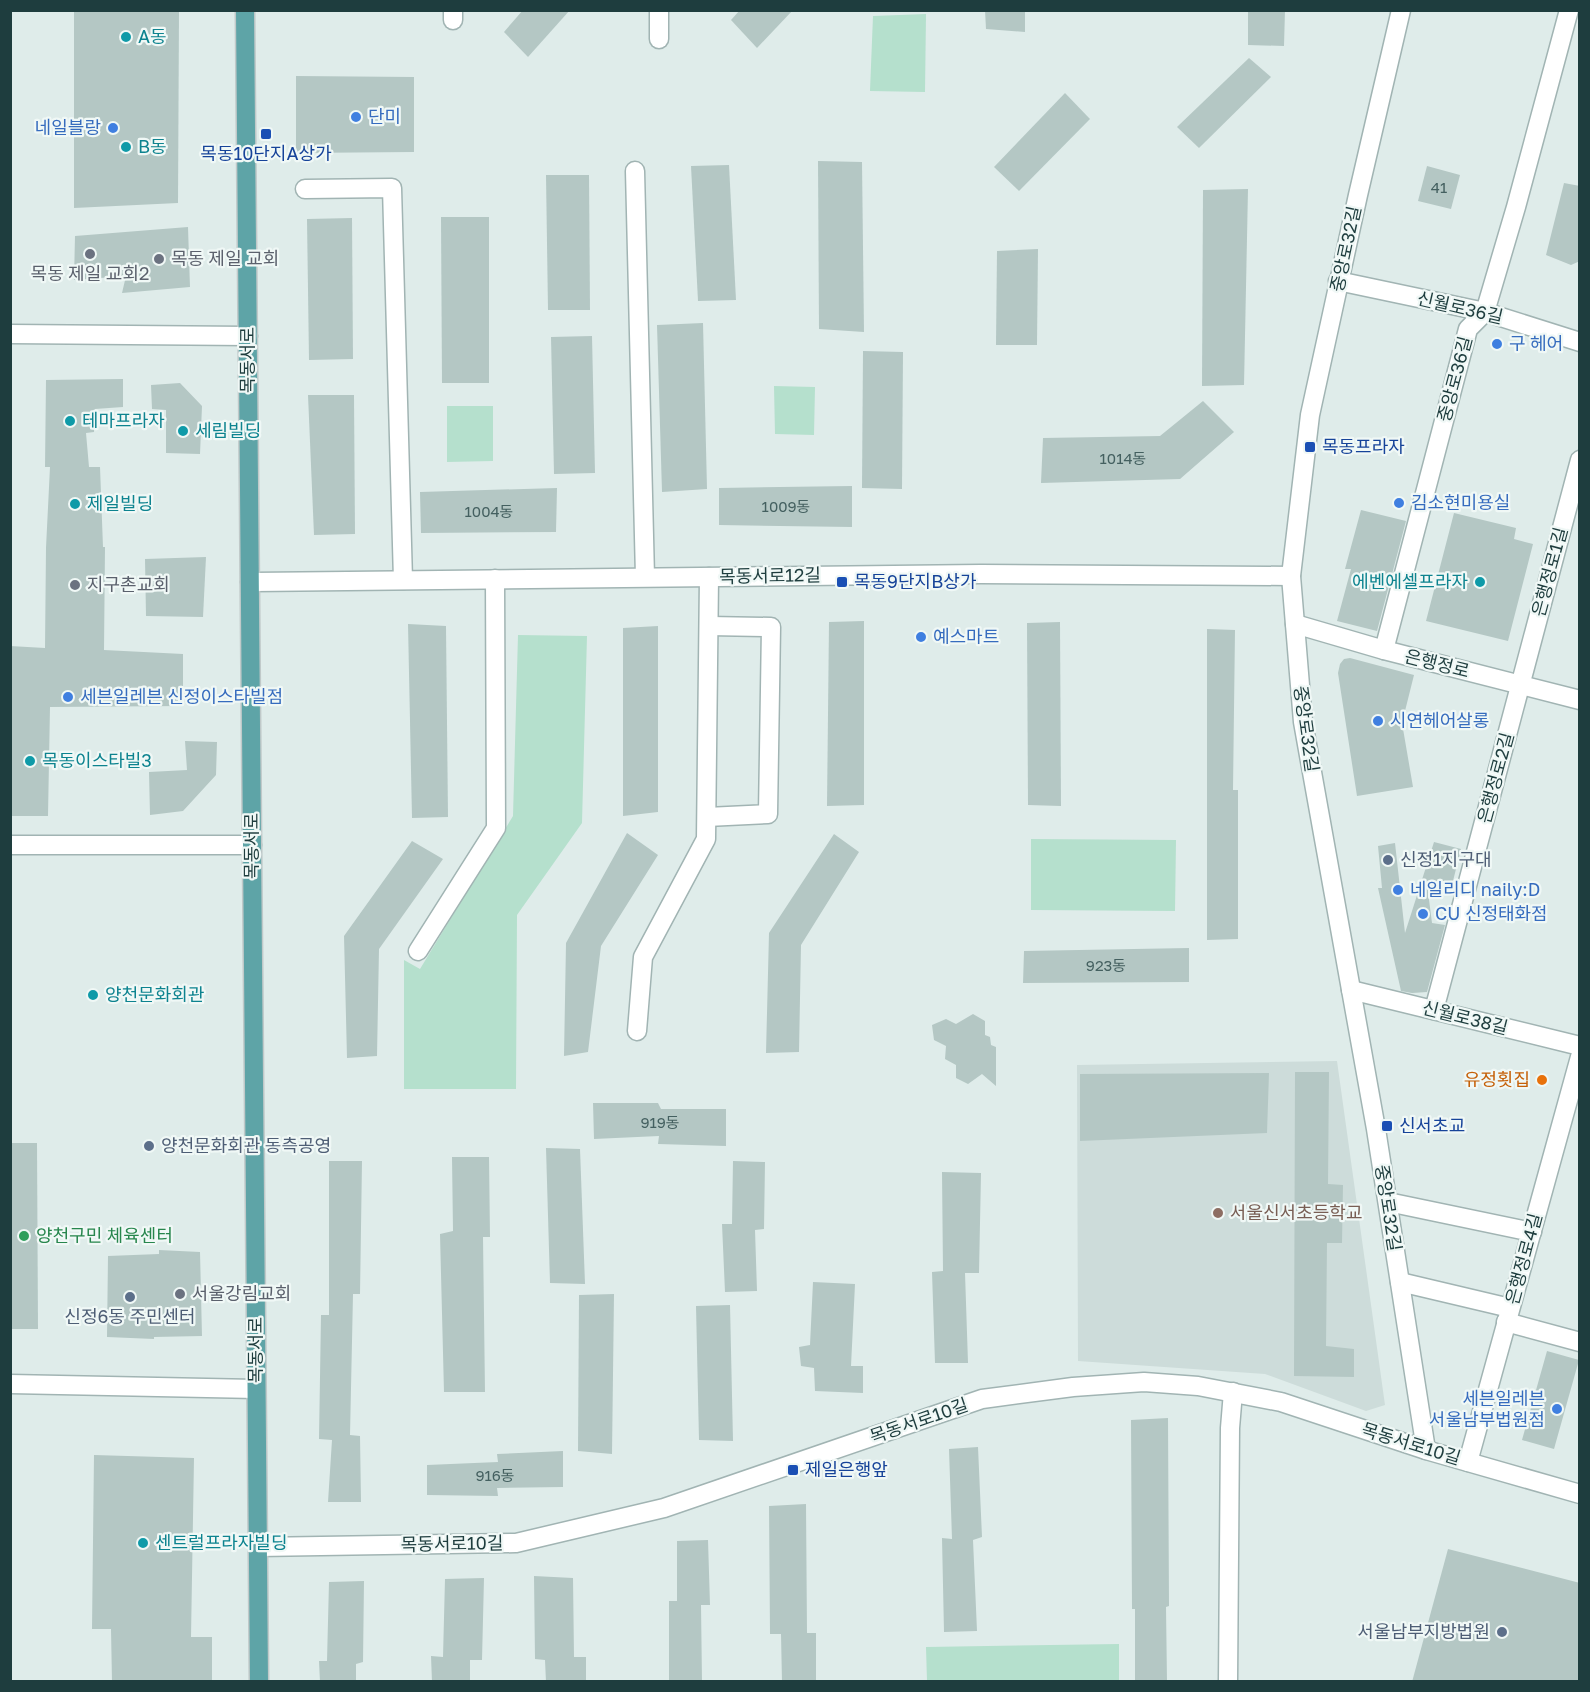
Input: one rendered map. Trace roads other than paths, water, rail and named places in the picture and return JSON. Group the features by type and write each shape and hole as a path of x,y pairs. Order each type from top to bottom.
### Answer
{"main road":[{"name":"목동서로","path":"245,10 259,1682"}],"street":[{"path":"659,10 659,39"},
{"name":"중앙로32길","path":"1401,10 1338,281 1310,415 1291,576 1303,722 1388,1202 1426,1450"},
{"name":"중앙로36길","path":"1384,650 1468,328 1485,312 1569,10"},
{"path":"635,171 645,578"},
{"path":"305,189 392,188 403,580"},
{"name":"신월로36길","path":"1338,281 1485,312 1580,342"},
{"path":"10,334 248,336"},
{"name":"은행정로1길","path":"1521,685 1580,460"},
{"name":"목동서로12길","path":"250,582 981,574 1291,576"},
{"path":"637,1031 643,957 706,839 710,577"},
{"path":"418,951 496,828 495,579"},
{"name":"은행정로","path":"1294,624 1384,650 1580,700"},
{"path":"707,817 768,814 771,627 709,626"},
{"name":"은행정로2길","path":"1434,1010 1521,685"},
{"path":"10,845 252,845"},
{"name":"신월로38길","path":"1351,990 1580,1046"},
{"name":"은행정로4길","path":"1468,1462 1580,1057"},
{"path":"1388,1202 1532,1232"},
{"path":"1400,1282 1508,1315 1580,1342"},
{"name":"목동서로10길","path":"258,1547 516,1543 663,1508 982,1399 1073,1387 1144,1382 1198,1386 1281,1402 1426,1450 1580,1494"},
{"path":"10,1383 256,1389"},
{"path":"1228,1682 1230,1428 1233,1392"}],"place":[{"name":"A동","path":"126,37"},
{"name":"단미","path":"356,117"},
{"name":"네일블랑","path":"113,128"},
{"name":"목동10단지A상가","path":"266,134"},
{"name":"B동","path":"126,147"},
{"name":"목동 제일 교회2","path":"90,254"},
{"name":"목동 제일 교회","path":"159,259"},
{"name":"구 헤어","path":"1497,344"},
{"name":"테마프라자","path":"70,421"},
{"name":"세림빌딩","path":"183,431"},
{"name":"목동프라자","path":"1310,447"},
{"name":"김소현미용실","path":"1399,503"},
{"name":"제일빌딩","path":"75,504"},
{"name":"목동9단지B상가","path":"842,582"},
{"name":"에벤에셀프라자","path":"1480,582"},
{"name":"지구촌교회","path":"75,585"},
{"name":"예스마트","path":"921,637"},
{"name":"세븐일레븐 신정이스타빌점","path":"68,697"},
{"name":"시연헤어살롱","path":"1378,721"},
{"name":"목동이스타빌3","path":"30,761"},
{"name":"신정1지구대","path":"1388,860"},
{"name":"네일리디 naily:D","path":"1398,890"},
{"name":"CU 신정태화점","path":"1423,914"},
{"name":"양천문화회관","path":"93,995"},
{"name":"유정횟집","path":"1542,1080"},
{"name":"신서초교","path":"1387,1126"},
{"name":"양천문화회관 동측공영","path":"149,1146"},
{"name":"서울신서초등학교","path":"1218,1213"},
{"name":"양천구민 체육센터","path":"24,1236"},
{"name":"서울강림교회","path":"180,1294"},
{"name":"신정6동 주민센터","path":"130,1297"},
{"name":"세븐일레븐 서울남부법원점","path":"1557,1409"},
{"name":"제일은행앞","path":"793,1470"},
{"name":"센트럴프라자빌딩","path":"143,1543"},
{"name":"서울남부지방법원","path":"1502,1632"}]}
